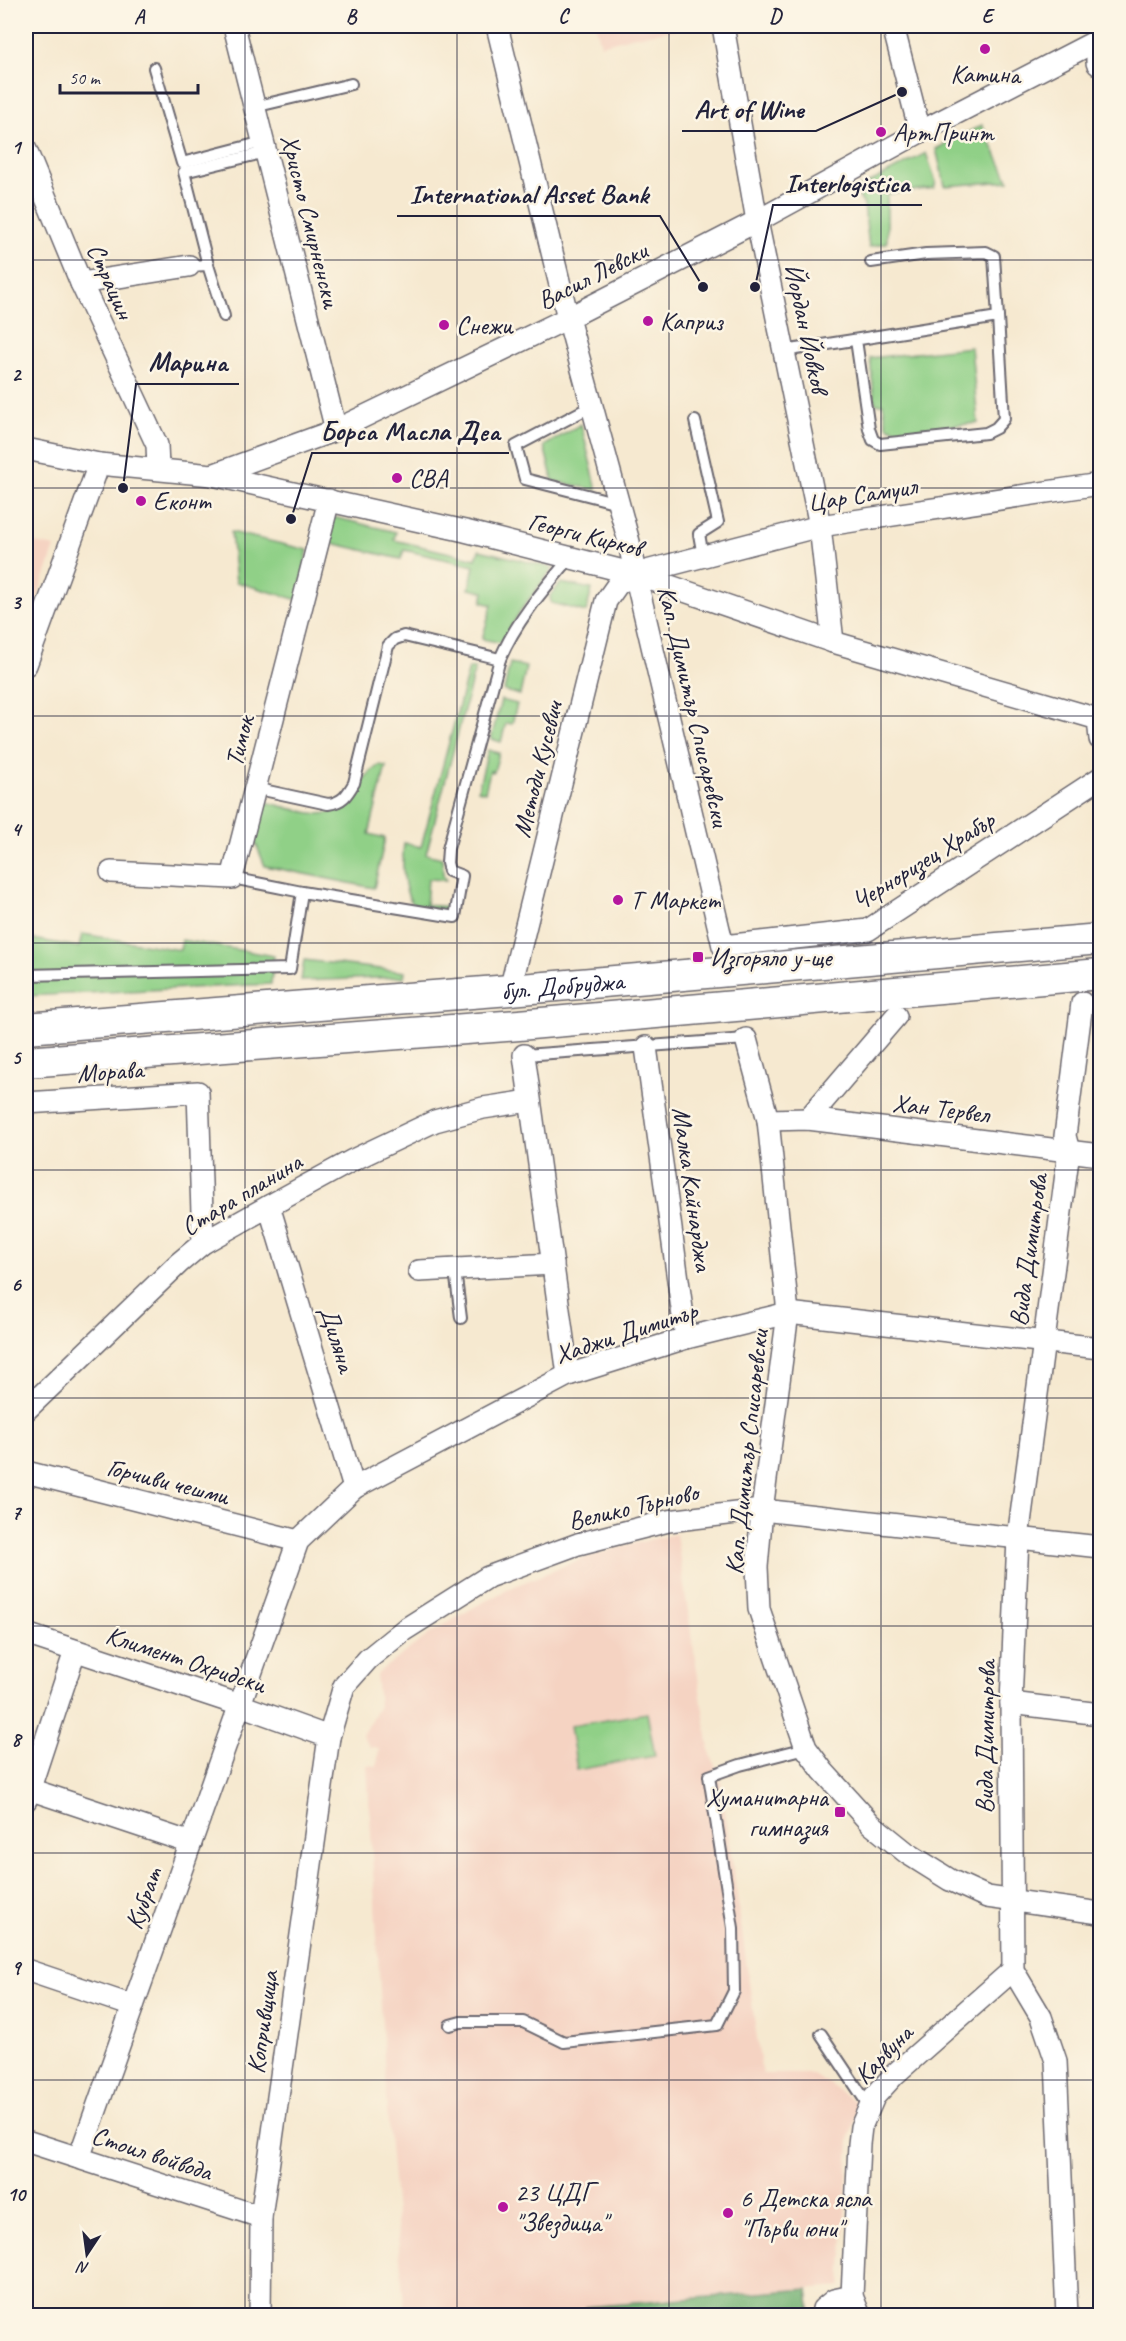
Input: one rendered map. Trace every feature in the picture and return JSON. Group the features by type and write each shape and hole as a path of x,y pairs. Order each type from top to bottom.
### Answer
{"main road":[{"path":"1055,943 1082,932 1101,919"},
{"name":"бул. Добруджа","path":"26,1028 510,990 1101,939"},
{"name":"бул. Добруджа","path":"26,1062 519,1025 1101,974"}],"street":[{"name":"Христо Смирненски","path":"234,26 336,429"},
{"name":"Кап. Димитър Списаревски","path":"496,26 568,318 619,503 723,946"},
{"name":"Йордан Йовков","path":"723,26 757,221 820,526 833,642"},
{"path":"893,26 921,132"},
{"name":"Васил Левски","path":"212,475 336,429 568,318 757,221 921,132 1095,54 1101,39"},
{"name":"Страцин","path":"26,150 34,190 81,283 157,445 158,468"},
{"path":"81,283 199,265"},
{"name":"Георги Кирков","path":"26,449 99,464 212,475 328,500 635,574 833,642 1098,718 1101,739"},
{"path":"26,665 99,464"},
{"name":"Цар Самуил","path":"635,574 820,526 1101,484"},
{"name":"Тимок","path":"232,878 328,500"},
{"name":"Методи Кусевич","path":"510,990 606,601 618,584 635,574"},
{"name":"Черноризец Храбър","path":"723,946 868,930 1101,778"},
{"path":"111,872 232,878"},
{"path":"1069,1152 1065,1136 1082,1003"},
{"path":"808,1119 897,1017"},
{"name":"Кап. Димитър Списаревски","path":"746,1039 768,1120 788,1313 762,1510 757,1567 759,1609 806,1748 823,1771 871,1824 907,1853 950,1880 978,1893 1011,1902 1101,1913"},
{"name":"Малка Кайнарджа","path":"646,1047 686,1338"},
{"path":"524,1055 568,1375"},
{"name":"Морава","path":"26,1104 198,1092 203,1243"},
{"name":"Стара планина","path":"26,1410 179,1263 203,1243 353,1160 435,1121 483,1108 529,1101"},
{"name":"Хан Тервел","path":"768,1120 808,1119 1101,1155"},
{"name":"Вида Димитрова","path":"1012,1970 1011,1703 1018,1538 1069,1152"},
{"name":"Диляна","path":"269,1206 354,1488"},
{"path":"419,1272 553,1264"},
{"name":"Хаджи Димитър","path":"258,1658 298,1541 354,1488 568,1375 686,1338 788,1313 1101,1348"},
{"name":"Горчиви чешми","path":"26,1472 298,1541"},
{"name":"Велико Търново","path":"329,1737 344,1686 368,1659 404,1630 488,1577 578,1544 668,1521 762,1510 1101,1547"},
{"name":"Климент Охридски","path":"26,1634 329,1737"},
{"path":"75,1651 27,1792 191,1842"},
{"name":"Кубрат","path":"79,2158 258,1658"},
{"path":"1011,1703 1101,1714"},
{"name":"Копривщица","path":"260,2316 261,2217 329,1737"},
{"path":"26,1970 133,2006"},
{"path":"1012,1970 1041,2017 1056,2061 1067,2316"},
{"name":"Карвуна","path":"856,2306 859,2144 861,2127 869,2106 895,2074 1012,1970"},
{"name":"Стоил войвода","path":"26,2141 261,2217"},
{"path":"822,2316 823,2309 834,2300 856,2306"}],"lane":[{"path":"154,68 182,163 264,147"},
{"path":"254,107 351,84"},
{"path":"224,316 199,265 184,172 264,147"},
{"path":"856,340 869,429 873,440 880,444 986,433 996,428 1004,419 994,256 986,252 926,254 872,262"},
{"path":"784,351 998,317"},
{"path":"592,406 516,446 525,478 619,503"},
{"path":"695,421 718,522 699,534 703,556"},
{"path":"232,878 455,917 462,876 449,871 448,849 500,659 508,640 528,611 571,557"},
{"path":"254,788 328,804 340,802 346,796 354,783 388,646 395,639 404,636 500,659"},
{"path":"26,975 290,969 302,892"},
{"path":"524,1055 746,1039"},
{"path":"455,1270 462,1318"},
{"path":"450,2025 461,2022 523,2022 564,2042 717,2025 734,1990 733,1928 708,1776 806,1748"},
{"path":"821,2034 869,2106"}],"shaded area":[{"path":"596,26 696,26 631,37 601,45"},
{"path":"26,541 55,547 26,630"},
{"path":"676,1534 709,1749 721,1783 762,2074 813,2074 859,2104 849,2140 841,2286 619,2303 586,2307 587,2315 405,2315 387,2111 367,1765 377,1766 379,1748 370,1747 362,1735 379,1706 376,1674 431,1633 515,1586 581,1559"}],"green space":[{"path":"982,125 1009,181 945,186 936,149"},
{"path":"926,153 936,182 934,188 887,194 887,243 869,247 864,205 855,190"},
{"path":"971,347 978,423 898,431 887,426 883,404 875,404 870,358"},
{"path":"581,424 597,490 553,481 544,446"},
{"path":"333,517 396,532 394,540 476,559 479,550 553,568 521,610 501,643 482,639 492,605 482,602 484,592 469,589 474,566 404,550 401,559 327,542"},
{"path":"231,532 308,550 298,600 236,582"},
{"path":"561,583 592,589 586,612 551,603 550,596"},
{"path":"510,663 526,667 520,695 504,691"},
{"path":"469,668 475,668 426,854 442,858 443,875 446,880 428,879 426,905 450,907 450,911 424,911 414,906 406,890 403,869 404,843 421,847"},
{"path":"501,700 517,704 512,724 506,723 501,742 491,739"},
{"path":"488,750 499,753 494,772 490,771 485,792 478,790"},
{"path":"379,765 386,766 369,834 385,838 374,888 265,866 252,834 255,812 266,802 311,813 332,812 341,808 349,800 366,777"},
{"path":"82,934 180,950 182,940 274,956 271,984 26,996 26,938 79,947"},
{"path":"304,960 405,972 404,977 301,981"},
{"path":"647,1713 655,1756 577,1770 570,1726"},
{"path":"808,2289 811,2315 587,2316 586,2307"}],"place":[{"name":"Катина","path":"985,49"},
{"name":"Art of Wine","path":"902,92"},
{"name":"АртПринт","path":"881,132"},
{"name":"International Asset Bank","path":"703,287"},
{"name":"Interlogistica","path":"755,287"},
{"name":"Каприз","path":"648,321"},
{"name":"Снежи","path":"444,325"},
{"name":"CBA","path":"397,478"},
{"name":"Марина","path":"123,488"},
{"name":"Еконт","path":"141,501"},
{"name":"Борса Масла Деа","path":"291,519"},
{"name":"Т Маркет","path":"618,900"},
{"name":"Изгоряло у-ще","path":"698,957"},
{"name":"Хуманитарна гимназия","path":"840,1812"},
{"name":"23 ЦДГ \"Звездица\"","path":"503,2207"},
{"name":"6 Детска ясла \"Първи юни\"","path":"728,2213"}]}
